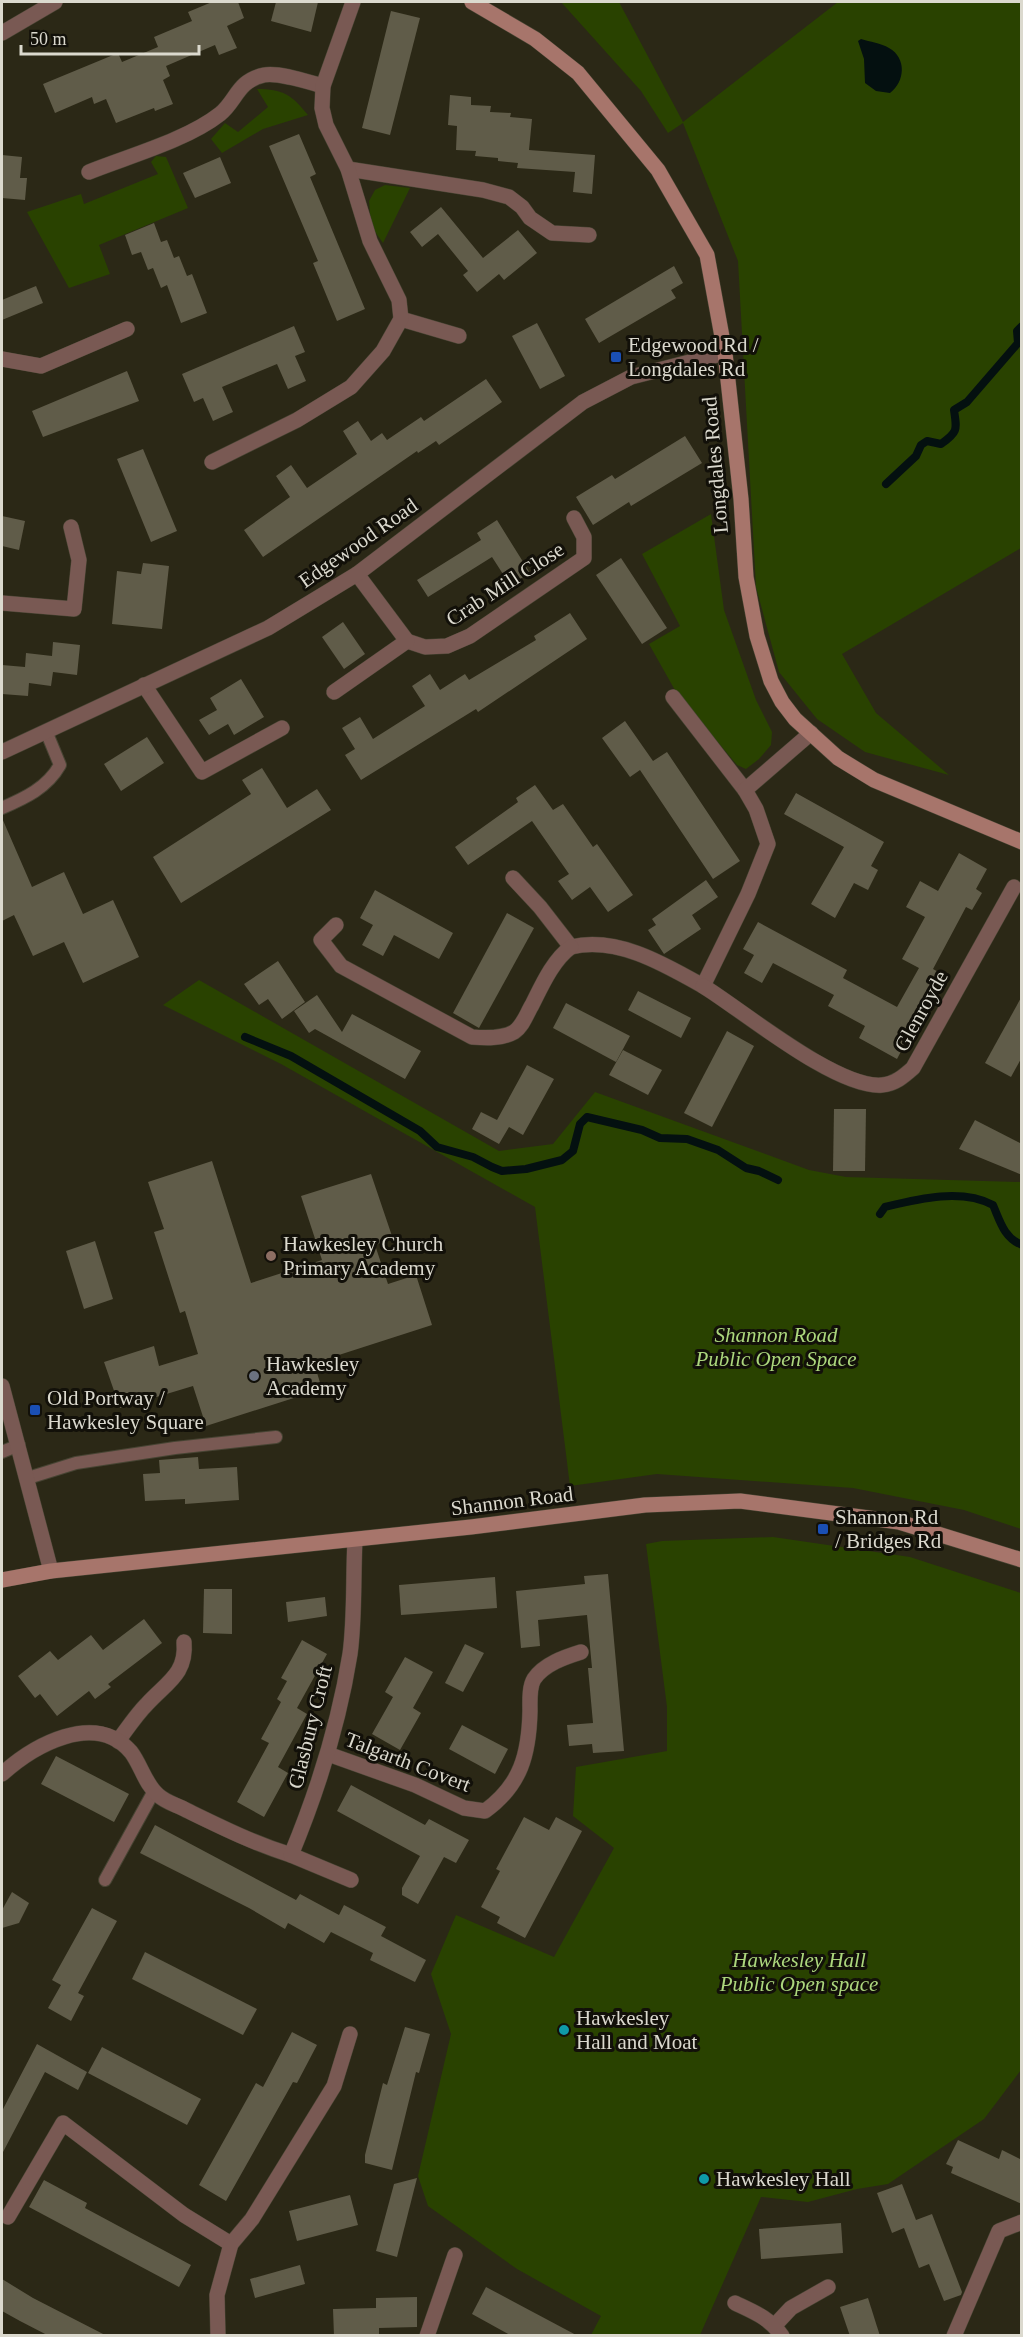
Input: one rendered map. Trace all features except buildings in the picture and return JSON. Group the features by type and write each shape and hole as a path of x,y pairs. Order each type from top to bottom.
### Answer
{"street":[{"path":"2,33 55,2"},
{"path":"212,462 297,420 351,387 383,351 401,319 399,300 370,241 348,170 326,125 322,108 323,86 353,2"},
{"name":"Longdales Road","path":"472,2 535,39 578,73 658,170 707,255 725,353 741,499 746,577 757,636 771,681 782,702 795,719 838,758 874,780 1022,842"},
{"path":"89,172 180,137 221,113 237,91 252,78 267,74 323,86"},
{"path":"348,170 430,181 509,197 522,207 530,218 552,233 589,235"},
{"path":"401,319 459,336"},
{"path":"2,359 41,366 126,329"},
{"name":"Edgewood Road","path":"2,752 268,628 357,574 584,402 631,377 725,353"},
{"name":"Crab Mill Close","path":"407,641 425,647 447,646 470,636 584,558 584,537 574,518"},
{"path":"2,603 74,609 79,560 71,527"},
{"path":"334,692 407,641 357,574"},
{"path":"144,685 202,772 282,728"},
{"path":"673,697 745,790 756,809 768,844 748,894 703,986"},
{"path":"745,790 811,733"},
{"path":"336,925 321,940 341,966 472,1037 488,1038 514,1032 523,1021 562,953 571,947 540,907 513,878"},
{"name":"Glenroyde","path":"571,947 582,944 608,944 630,950 703,986 798,1050 840,1075 859,1082 884,1085 902,1078 913,1068 1014,887"},
{"path":"2,1386 51,1571"},
{"name":"Shannon Road","path":"2,1580 51,1571 355,1540 569,1516 645,1505 740,1501 899,1522 1022,1560"},
{"name":"Glasbury Croft","path":"291,1855 312,1803 328,1754 350,1653 355,1540"},
{"path":"118,1741 147,1704 175,1679 185,1654 184,1642"},
{"name":"Talgarth Covert","path":"328,1754 415,1785 464,1808 485,1811 506,1794 521,1767 529,1741 530,1697 533,1680 550,1664 581,1652"},
{"path":"2,1774 14,1763 53,1740 95,1733 118,1741 131,1753 158,1796 253,1843 291,1855 351,1880"},
{"path":"218,2336 217,2295 231,2244 252,2219 334,2086 350,2034"},
{"path":"8,2217 63,2123 184,2215 231,2244"},
{"path":"954,2336 999,2231 1022,2223"},
{"path":"427,2336 454,2255"},
{"path":"735,2303 761,2315 779,2330 791,2307 828,2287"}],"lane":[{"path":"2,808 33,795 56,772 60,765 46,731"},
{"path":"27,1478 76,1463 175,1448 276,1437"},
{"path":"2,1452 19,1445"},
{"path":"105,1880 154,1791"}],"green space":[{"path":"561,2 619,2 683,122 838,2 1021,2 1021,548 842,654 876,713 949,775 865,752 817,719 779,672 756,587 738,261 683,123 668,133 641,91"},
{"path":"257,89 274,90 292,98 308,115 263,129 222,153 211,139 225,123 238,132 268,107"},
{"path":"156,156 166,157 188,208 99,245 110,274 69,288 27,212 81,194 84,204 158,174 151,162"},
{"path":"385,185 410,188 383,243 371,226 369,201 375,190"},
{"path":"711,514 724,610 756,700 772,732 771,745 746,769 737,765 676,692 649,644 680,626 642,554"},
{"name":"Shannon Road Public Open Space","path":"199,980 499,1151 553,1144 595,1092 809,1170 846,1177 1021,1182 1021,1529 964,1510 853,1488 657,1474 570,1486 535,1207 281,1064 163,1005"},
{"name":"Hawkesley Hall Public Open space","path":"773,1537 910,1557 1021,1593 1021,2070 984,2119 888,2184 857,2189 808,2202 761,2197 700,2335 591,2335 601,2316 517,2269 428,2206 418,2176 451,2034 431,1974 456,1915 554,1957 614,1848 573,1816 576,1767 667,1751 667,1707 646,1544 662,1541"}],"shaded area":[{"path":"861,39 886,46 899,58 901,77 890,93 876,91 865,83 864,59 858,41"}],"waterway":[{"path":"886,484 916,456 921,445 927,441 941,444 951,436 956,426 954,410 967,402 1018,343 1017,331 1022,326"},
{"path":"245,1037 291,1056 420,1131 437,1147 473,1157 502,1171 526,1169 562,1160 573,1151 580,1124 587,1117 642,1130 660,1138 687,1139 718,1150 746,1168 778,1180"},
{"path":"880,1214 885,1207 925,1198 953,1196 981,1200 993,1205 1007,1233 1022,1245"}],"place":[{"name":"Edgewood Rd / Longdales Rd","path":"616,357"},
{"name":"Hawkesley Church Primary Academy","path":"271,1256"},
{"name":"Hawkesley Academy","path":"254,1376"},
{"name":"Old Portway / Hawkesley Square","path":"35,1410"},
{"name":"Shannon Rd / Bridges Rd","path":"823,1529"},
{"name":"Hawkesley Hall and Moat","path":"564,2030"},
{"name":"Hawkesley Hall","path":"704,2179"}]}
